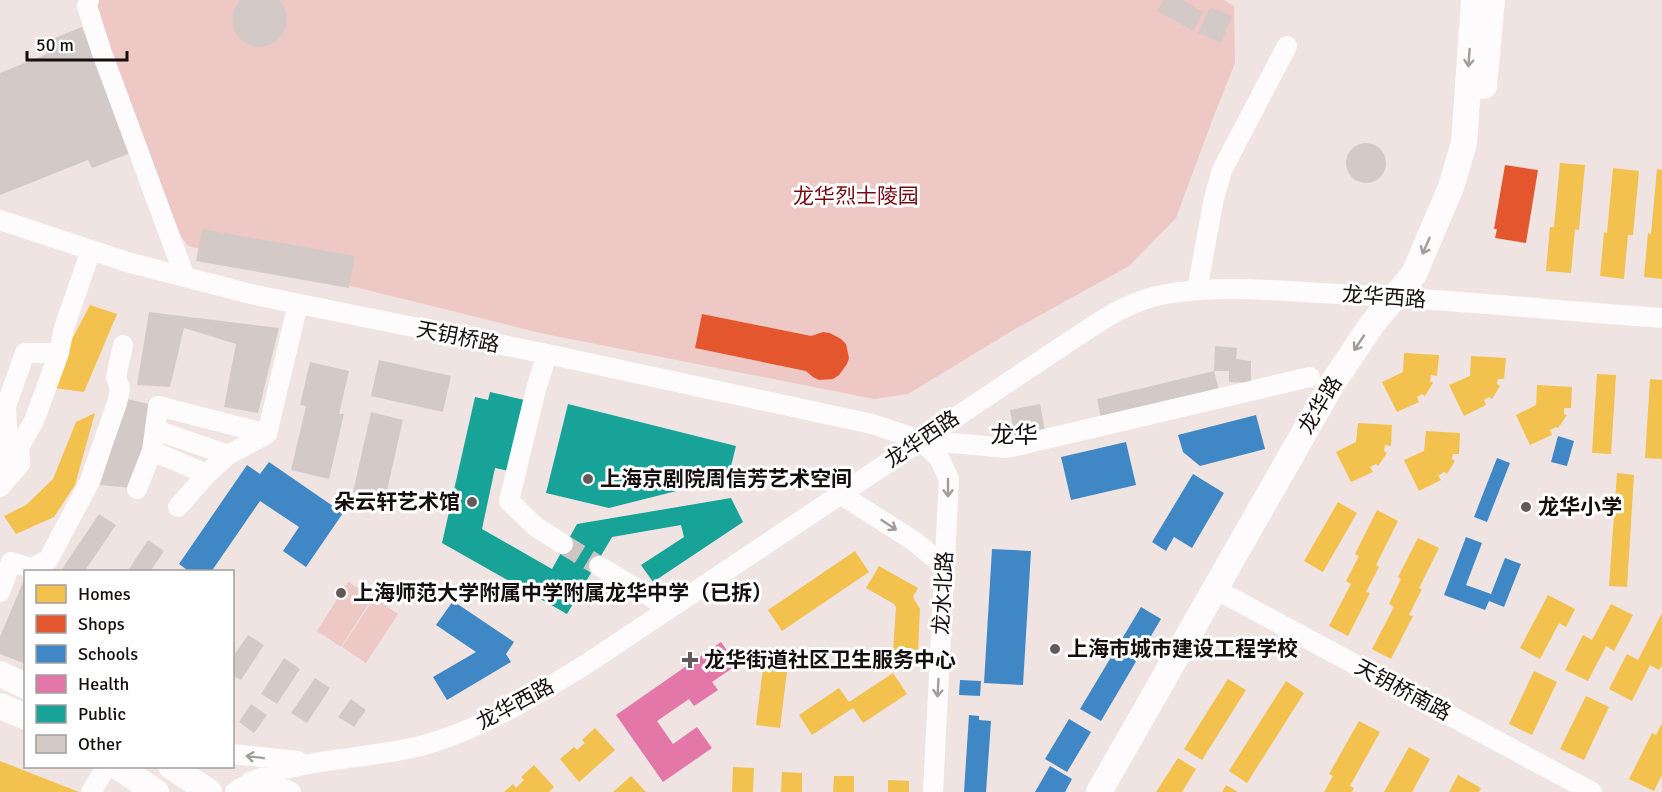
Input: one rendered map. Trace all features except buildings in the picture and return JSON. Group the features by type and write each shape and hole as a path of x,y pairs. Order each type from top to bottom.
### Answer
{"main road":[{"name":"龙华路","path":"1099,792 1221,592 1389,329 1406,298 1451,187 1464,143 1474,0"},
{"name":"龙华路","path":"1406,298 1432,277 1467,192 1478,147 1492,0"},
{"name":"龙华路","path":"1116,792 1221,592"},
{"path":"0,674 24,685"},
{"path":"0,706 24,716"},
{"path":"120,768 156,792"},
{"path":"174,768 209,792"}],"street":[{"path":"89,0 87,6 102,53 185,277"},
{"path":"1197,290 1214,198 1222,170 1287,46"},
{"name":"天钥桥路","path":"0,220 127,262 185,277 298,304 547,354 872,424 920,440"},
{"path":"0,487 20,464 19,447 34,421 59,353 64,328 91,250"},
{"name":"龙华西路","path":"242,787 270,773 319,763 387,754 426,745 468,729 539,693 1118,310 1139,301 1165,294 1233,289 1406,298 1662,318"},
{"path":"178,507 207,474 228,455 267,434 298,304"},
{"path":"0,592 6,560 31,568 48,560 89,483 117,404 120,389 116,377 123,345"},
{"path":"0,474 8,446 3,415 25,353 59,353"},
{"path":"547,354 536,389 509,501 536,527 563,544"},
{"path":"920,440 1007,448 1310,377"},
{"path":"136,489 152,451 158,406 267,434"},
{"path":"156,430 228,455"},
{"name":"龙水北路","path":"920,440 939,458 949,479 933,792"},
{"path":"152,451 207,474"},
{"path":"840,494 914,541 944,566"},
{"path":"598,566 669,608"},
{"name":"天钥桥南路","path":"1221,592 1592,792"},
{"path":"234,754 319,763"},
{"path":"91,792 106,768"},
{"path":"242,787 276,785 291,792"}],"green space":[{"name":"龙华烈士陵园","path":"90,0 1224,0 1234,6 1235,63 1176,218 1129,266 1015,329 908,394 874,399 545,334 188,246 171,223 156,183 133,165 122,138"},
{"path":"348,582 373,597 341,647 317,631"},
{"path":"374,598 398,614 366,663 342,647"}],"tunnel":[{"path":"563,544 599,566"}],"place":[{"name":"上海京剧院周信芳艺术空间","path":"588,479"},
{"name":"朵云轩艺术馆","path":"472,502"},
{"name":"龙华小学","path":"1526,507"},
{"name":"上海师范大学附属中学附属龙华中学（已拆）","path":"341,593"},
{"name":"上海市城市建设工程学校","path":"1055,649"},
{"name":"龙华街道社区卫生服务中心","path":"690,660"}],"district":[{"name":"龙华","path":"1014,435"}]}
